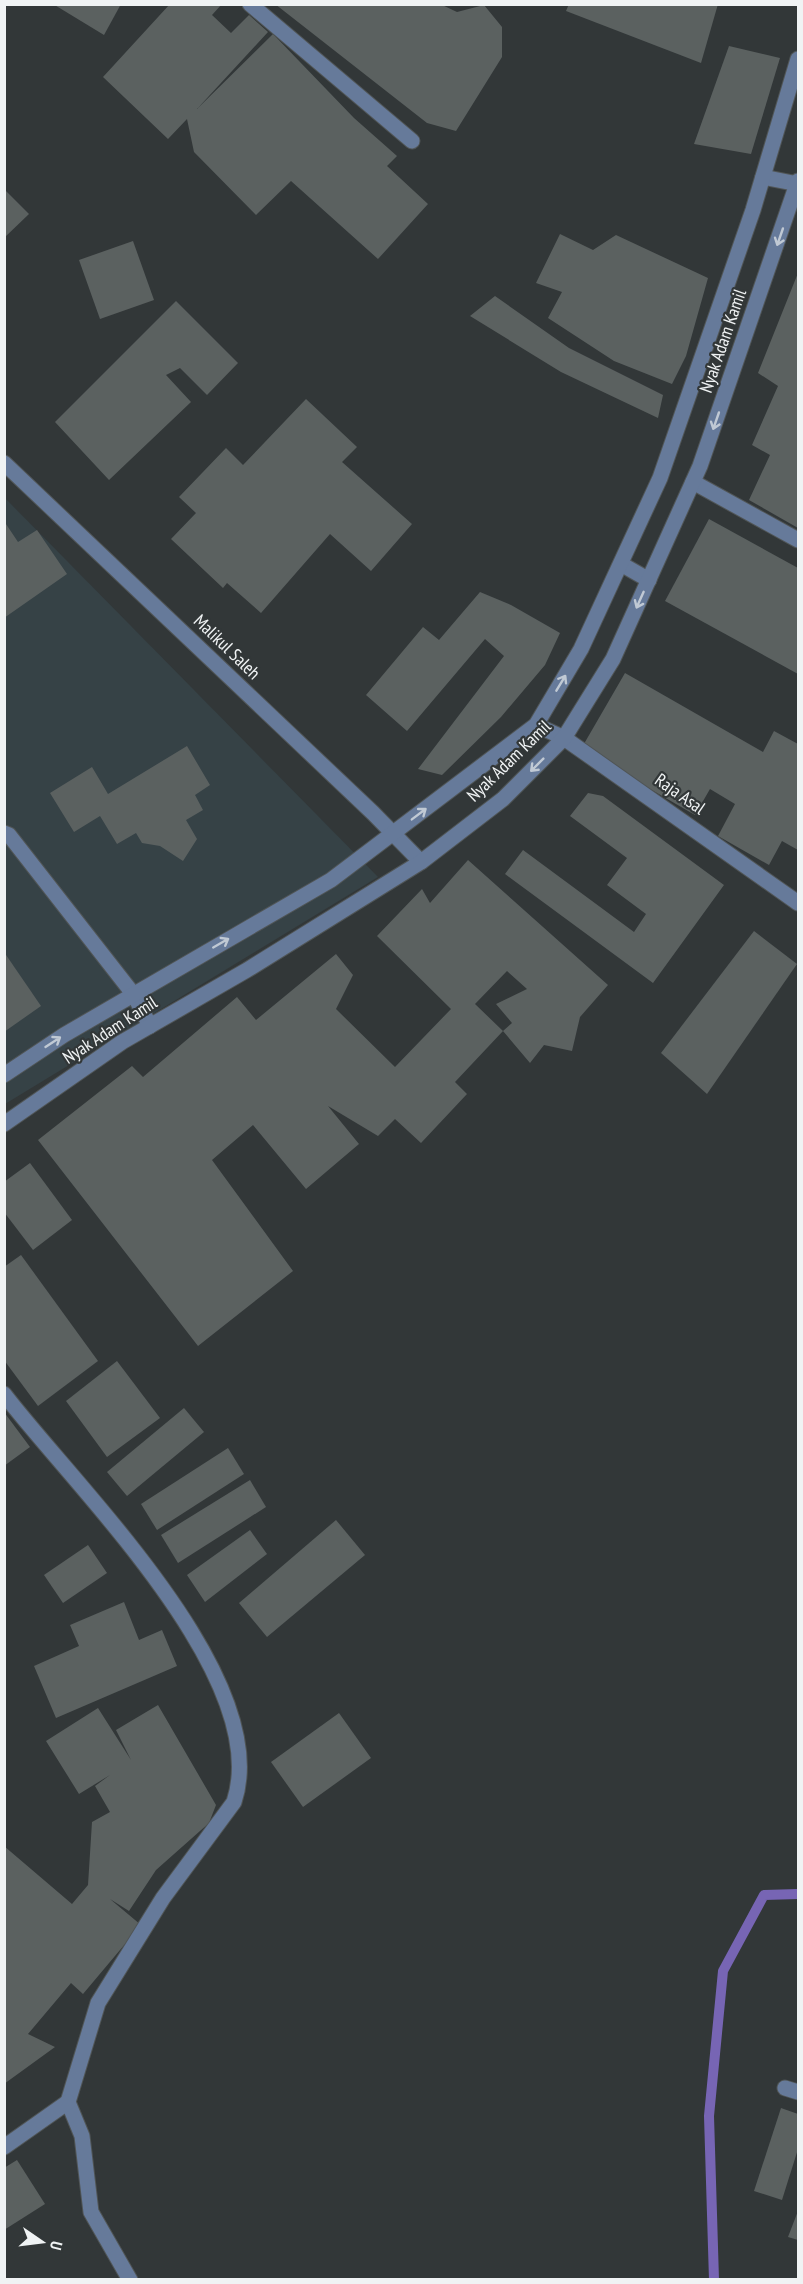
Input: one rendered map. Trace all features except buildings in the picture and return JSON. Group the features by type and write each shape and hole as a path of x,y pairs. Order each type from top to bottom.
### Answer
{"street":[{"path":"250,4 412,141"},
{"path":"4,1074 331,880 536,725 581,649 660,478 763,177 798,59"},
{"path":"763,177 798,183"},
{"name":"Nyak Adam Kamil","path":"4,1124 150,1026 247,970 421,862 503,799 564,738 613,659 693,482 798,183"},
{"name":"Malikul Saleh","path":"4,463 421,862"},
{"path":"693,482 798,540"},
{"path":"621,564 649,580"},
{"name":"Raja Asal","path":"536,725 564,738 798,903"},
{"path":"4,833 134,995 150,1026"},
{"path":"4,1394 157,1580 191,1631 216,1678 235,1728 240,1757 240,1785 234,1802 163,1898 98,2003 68,2102 4,2146"},
{"path":"68,2102 82,2136 91,2212 130,2280"}],"shaded area":[{"path":"4,497 378,877 5,1104 4,1104"}],"waterway":[{"path":"714,2280 709,2116 723,1971 764,1895 798,1894"}]}
